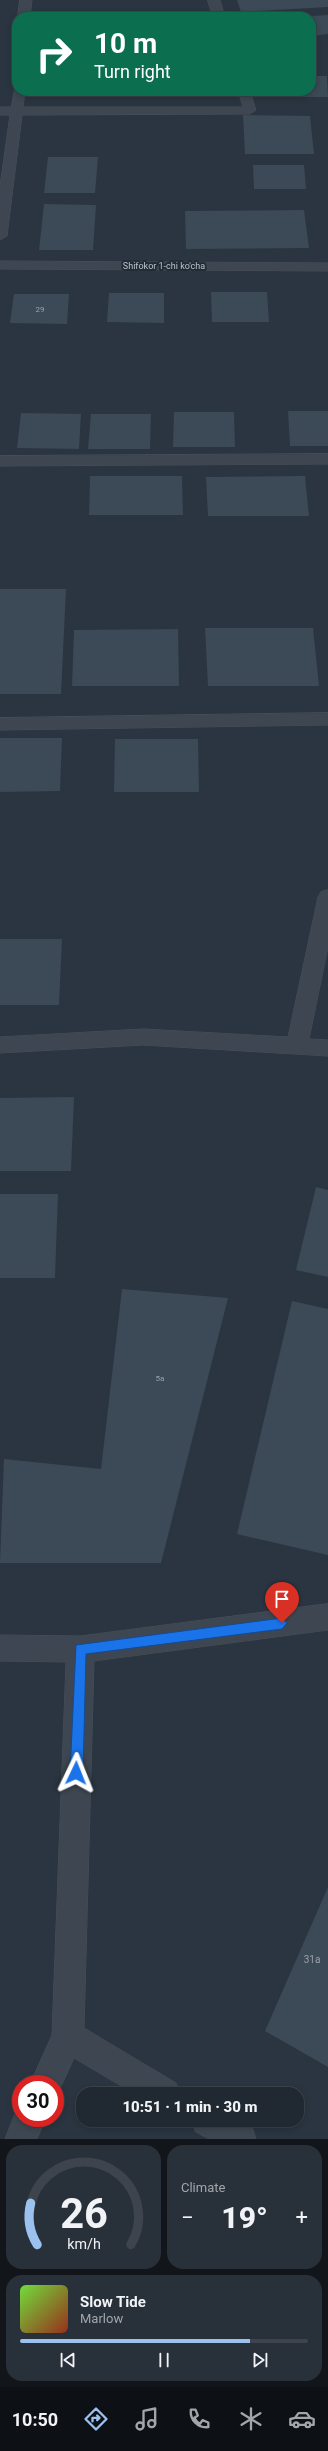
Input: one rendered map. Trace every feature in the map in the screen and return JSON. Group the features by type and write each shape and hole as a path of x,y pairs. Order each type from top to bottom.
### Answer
{"street":[{"path":"25,12 26,0"},
{"path":"214,0 218,12"},
{"path":"0,236 18,96"},
{"path":"0,111 187,112 250,110 246,96"},
{"name":"Shifokor 1-chi ko'cha","path":"0,265 328,267"},
{"path":"0,461 328,459"},
{"path":"0,724 328,719"},
{"path":"297,1046 328,897"},
{"path":"0,1045 143,1037 328,1048"},
{"path":"0,1648 80,1649 328,1617"},
{"path":"50,2075 68,2036 80,1649"},
{"path":"68,2036 153,2087"},
{"path":"21,2139 26,2127"},
{"path":"220,2127 240,2139"}],"building":[{"path":"237,0 328,0 328,7 241,12"},
{"path":"328,15 328,34 316,35 316,16"},
{"path":"316,76 327,76 328,97 281,97 316,96"},
{"path":"243,115 310,116 314,154 245,154"},
{"path":"48,157 98,157 95,193 44,193"},
{"path":"253,165 304,165 306,189 254,189"},
{"path":"44,204 96,205 93,250 39,250"},
{"path":"304,210 309,248 186,249 185,211"},
{"path":"211,292 267,292 269,322 212,322"},
{"path":"109,293 164,293 164,323 107,322"},
{"path":"14,294 69,294 67,324 10,323"},
{"path":"288,411 328,411 328,446 290,446"},
{"path":"174,412 234,412 235,447 173,447"},
{"path":"21,413 81,414 79,449 17,448"},
{"path":"91,414 151,414 150,449 88,449"},
{"path":"90,476 182,476 183,515 89,515"},
{"path":"305,476 309,516 208,516 206,477"},
{"path":"0,589 66,589 61,694 0,694"},
{"path":"205,628 313,628 319,686 208,686"},
{"path":"178,629 179,686 72,686 74,630"},
{"path":"0,738 62,738 60,791 0,792"},
{"path":"115,739 198,739 199,792 114,792"},
{"path":"0,939 62,939 59,1005 0,1005"},
{"path":"74,1097 71,1171 0,1171 0,1098"},
{"path":"316,1187 328,1190 328,1277 296,1270"},
{"path":"0,1194 58,1194 55,1278 0,1278"},
{"path":"122,1289 228,1298 161,1563 0,1563 4,1459 101,1469"},
{"path":"292,1301 328,1309 328,1555 237,1534"},
{"path":"328,1887 328,2067 265,2031"}],"route":[{"path":"76,1773 80,1649 282,1623"}]}
